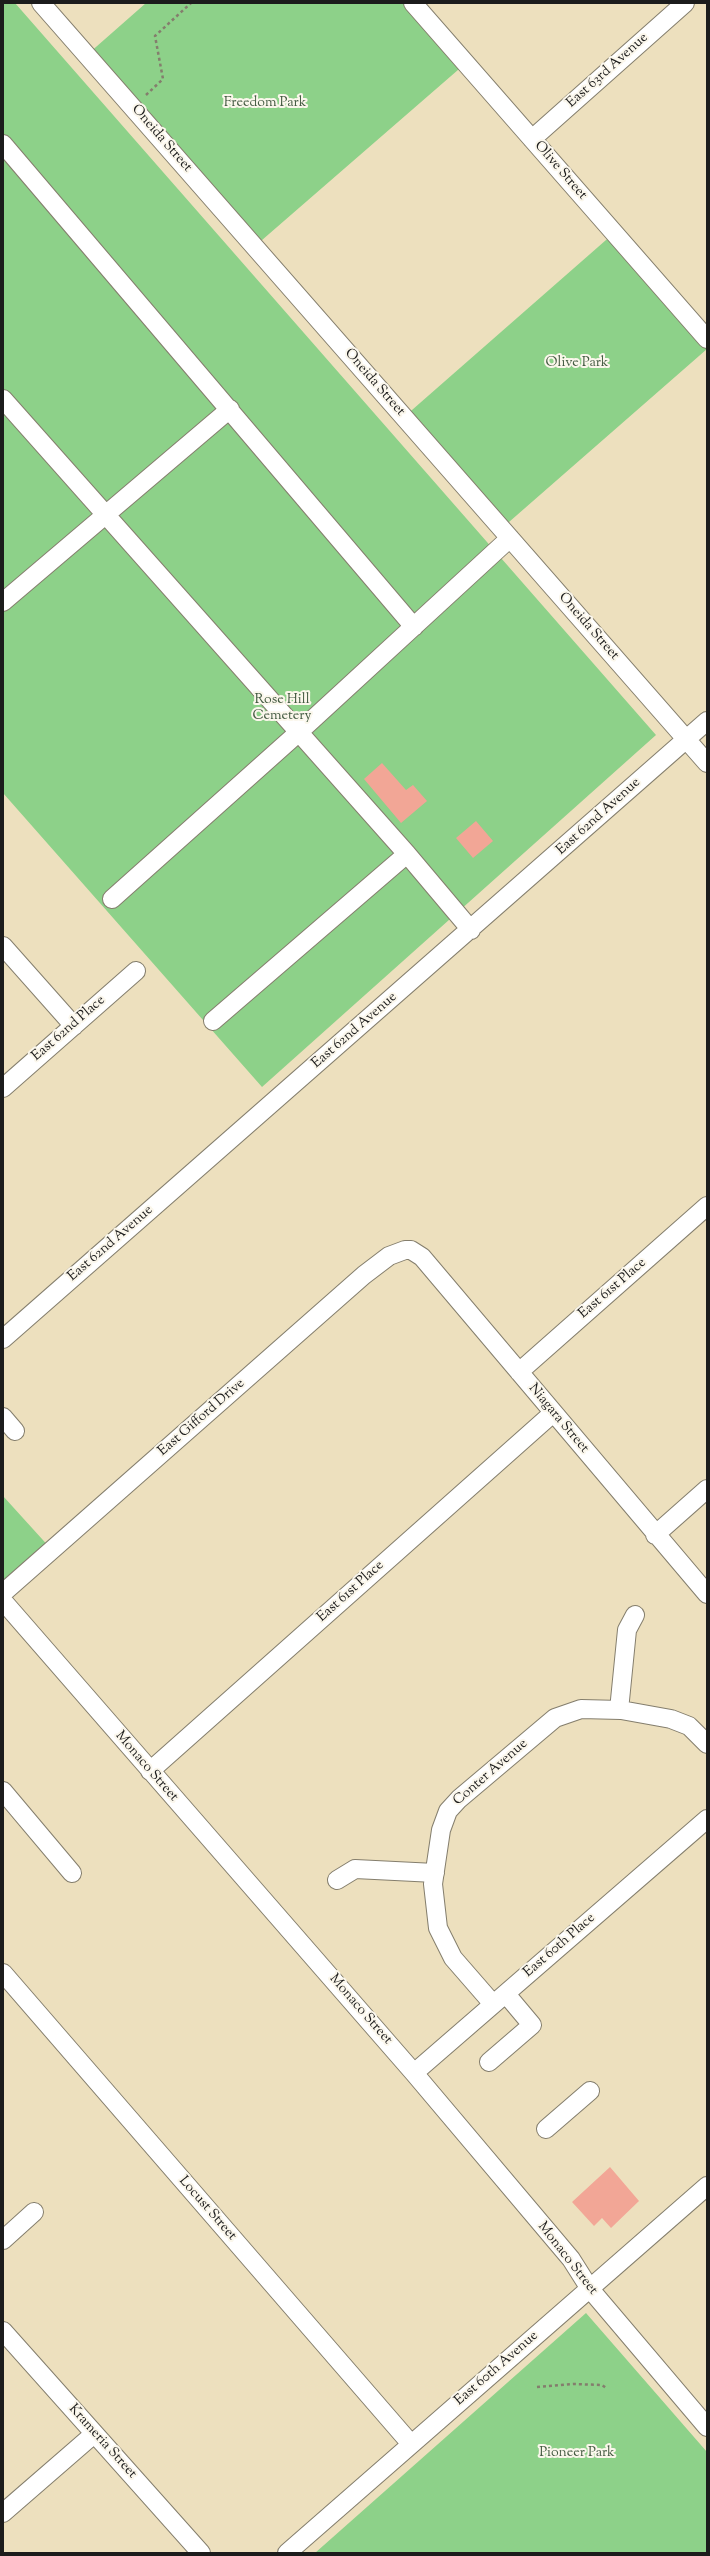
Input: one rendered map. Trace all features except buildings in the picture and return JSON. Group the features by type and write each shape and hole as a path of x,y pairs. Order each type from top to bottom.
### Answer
{"street":[{"name":"Oneida Street","path":"41,3 707,763"},
{"name":"Olive Street","path":"413,3 707,339"},
{"name":"East 63rd Avenue","path":"532,139 685,3"},
{"path":"3,144 414,627"},
{"path":"3,399 407,854 471,930"},
{"path":"3,602 230,409"},
{"path":"112,899 299,732 510,538"},
{"name":"East 62nd Avenue","path":"3,1339 707,722"},
{"path":"213,1021 407,854"},
{"path":"3,946 74,1026"},
{"name":"East 62nd Place","path":"3,1088 136,971"},
{"name":"East 61st Place","path":"519,1372 707,1206"},
{"name":"Niagara Street","path":"405,1250 411,1250 422,1257 655,1535 707,1594"},
{"name":"East Gifford Drive","path":"3,1593 364,1275 389,1256 405,1250"},
{"name":"East 61st Place","path":"150,1771 552,1413"},
{"path":"3,1417 15,1431"},
{"path":"655,1535 707,1489"},
{"name":"Monaco Street","path":"3,1601 414,2073 571,2259 590,2288 704,2417"},
{"path":"619,1710 628,1630 635,1615"},
{"name":"Conter Avenue","path":"489,2062 532,2025 499,1999 453,1958 438,1928 433,1884 442,1830 448,1811 459,1799 555,1718 581,1709 619,1710 671,1719 689,1726 707,1744"},
{"path":"3,1791 72,1873"},
{"name":"East 60th Place","path":"414,2073 707,1819"},
{"path":"337,1880 355,1869 435,1873"},
{"name":"Locust Street","path":"3,1973 411,2444"},
{"path":"546,2129 590,2091"},
{"name":"East 60th Avenue","path":"287,2553 707,2186"},
{"path":"3,2240 34,2212"},
{"name":"Krameria Street","path":"3,2331 201,2553"},
{"path":"3,2513 94,2434"}],"path":[{"path":"139,100 163,79 155,36 191,3"},
{"path":"538,2387 574,2384 602,2386 606,2388"}],"green space":[{"name":"Rose Hill Cemetery","path":"3,3 15,3 656,735 262,1087 3,793"},
{"name":"Freedom Park","path":"146,3 413,3 466,63 254,247 88,54"},
{"name":"Olive Park","path":"614,233 707,339 707,349 501,529 404,417"},
{"path":"3,1496 52,1550 3,1593"},
{"name":"Pioneer Park","path":"586,2313 707,2452 707,2553 315,2553"}]}
